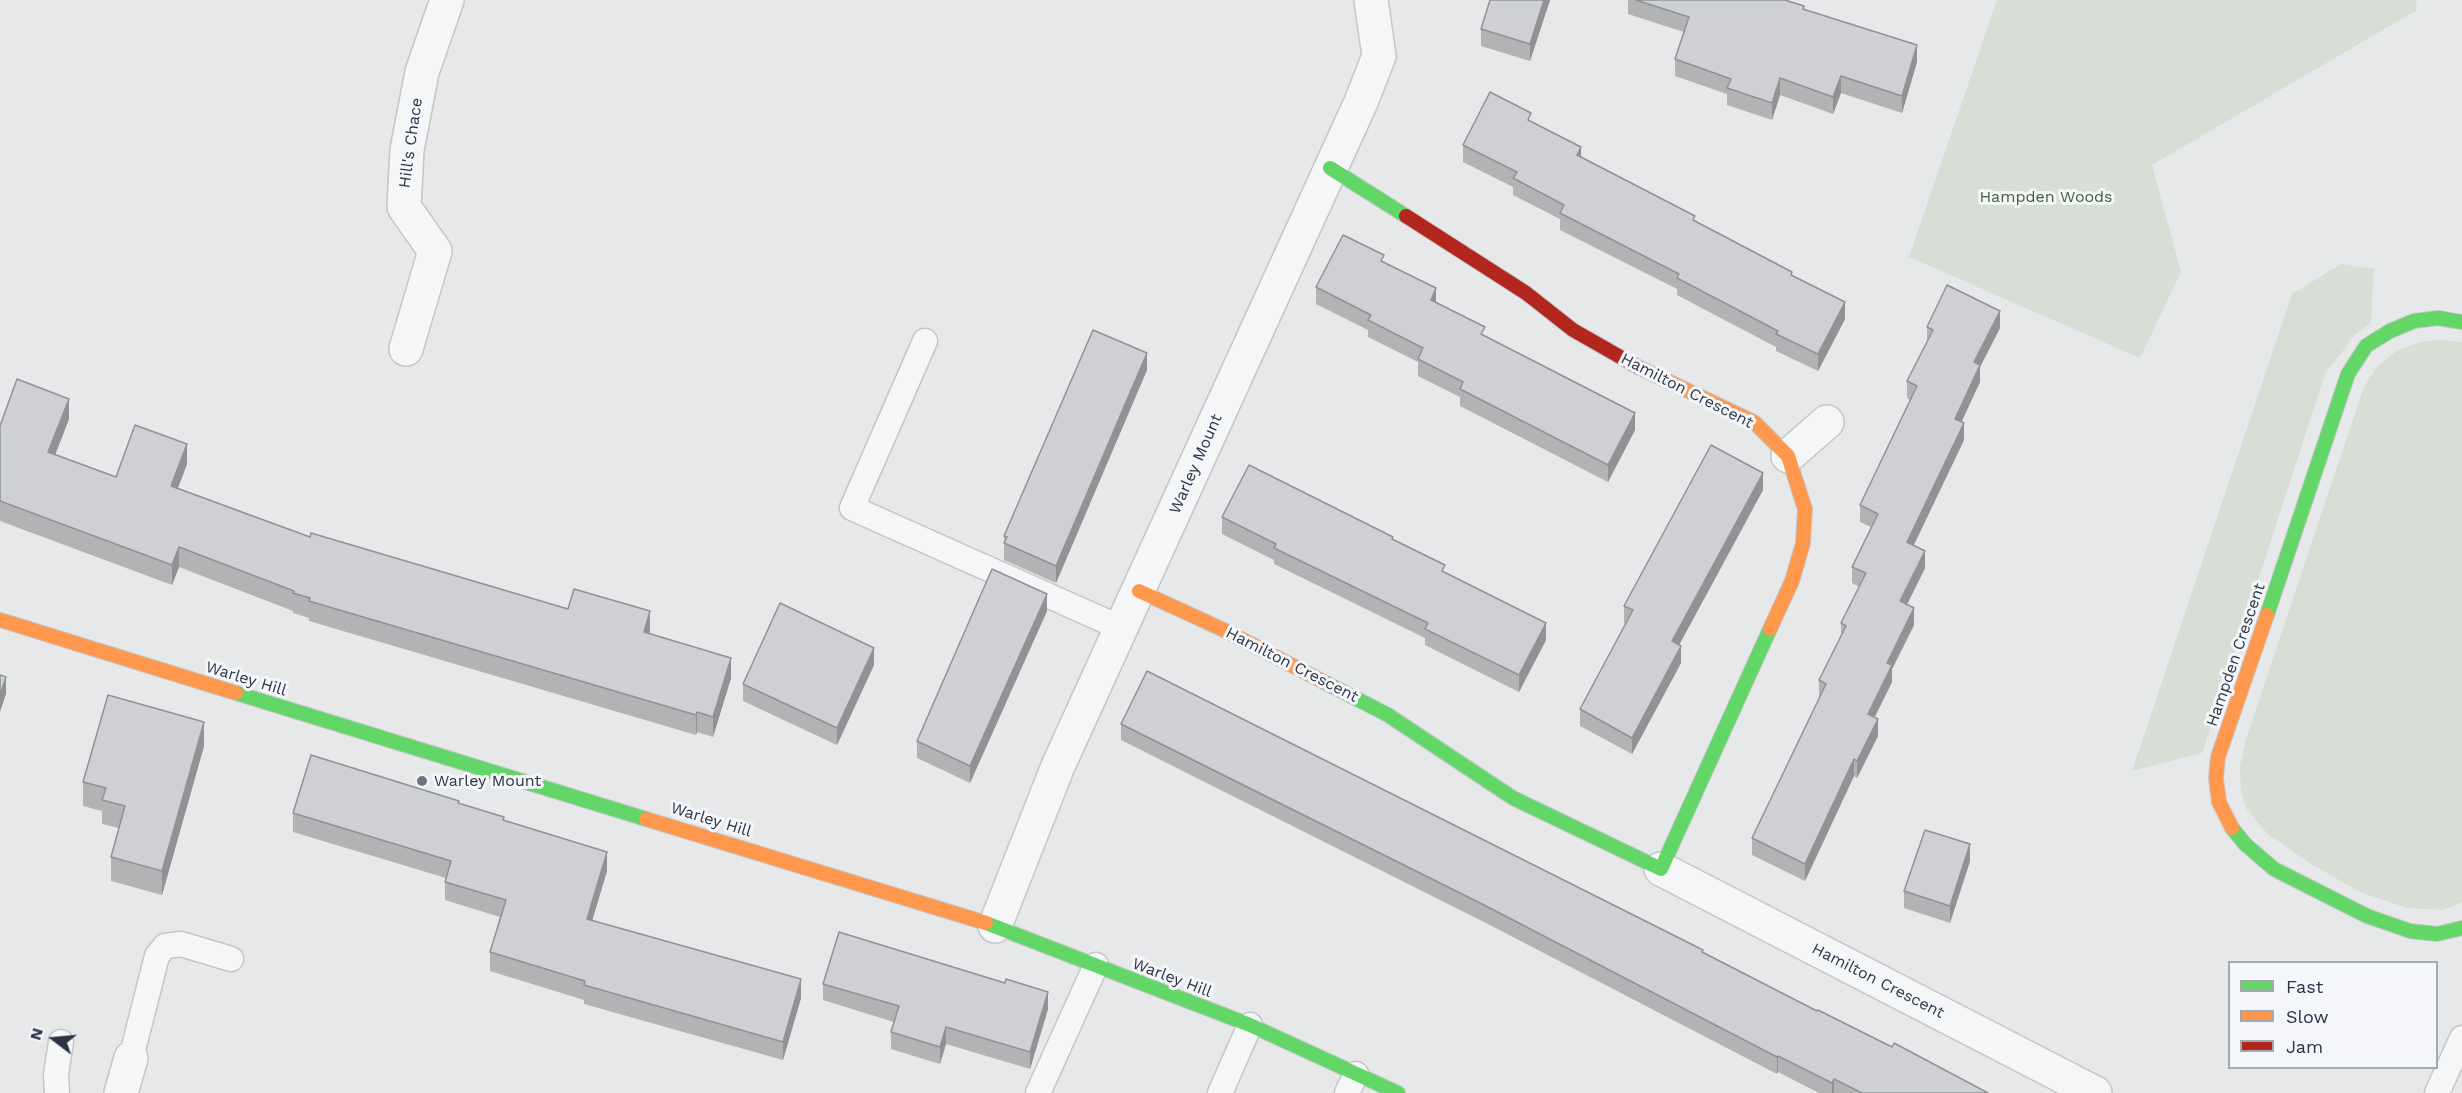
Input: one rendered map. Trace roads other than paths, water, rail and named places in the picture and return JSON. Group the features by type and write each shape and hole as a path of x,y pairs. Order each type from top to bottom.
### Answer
{"street":[{"name":"Hill's Chace","path":"406,349 435,251 404,207 407,150 422,72 447,0"},
{"name":"Warley Mount","path":"995,926 1058,766 1361,102 1378,56 1371,0"},
{"name":"Hamilton Crescent","path":"1330,168 1526,293 1573,330 1625,361 1754,422 1788,456 1804,508 1803,543 1798,562 1792,581 1661,869"},
{"name":"Hampden Crescent","path":"2462,322 2430,319 2414,321 2390,331 2366,346 2348,374 2218,757 2216,778 2219,802 2228,824 2245,844 2274,869 2367,916 2410,931 2437,934 2462,928"},
{"path":"1788,456 1827,422"},
{"name":"Hamilton Crescent","path":"1139,591 1226,630 1388,715 1513,798 1661,869 2095,1093"},
{"name":"Warley Hill","path":"0,620 995,926 1250,1026 1351,1083 1398,1093"},
{"path":"121,1093 131,1058"}],"lane":[{"path":"925,341 852,508 1121,628"},
{"path":"131,1058 158,957 165,946 181,944 231,959"},
{"path":"1038,1093 1096,965"},
{"path":"1220,1093 1250,1026"},
{"path":"2437,1093 2462,1038"},
{"path":"57,1093 56,1074 61,1042"}],"place":[{"name":"Warley Mount","path":"422,781"}],"park label":[{"name":"Hampden Woods","path":"2046,197"}]}
